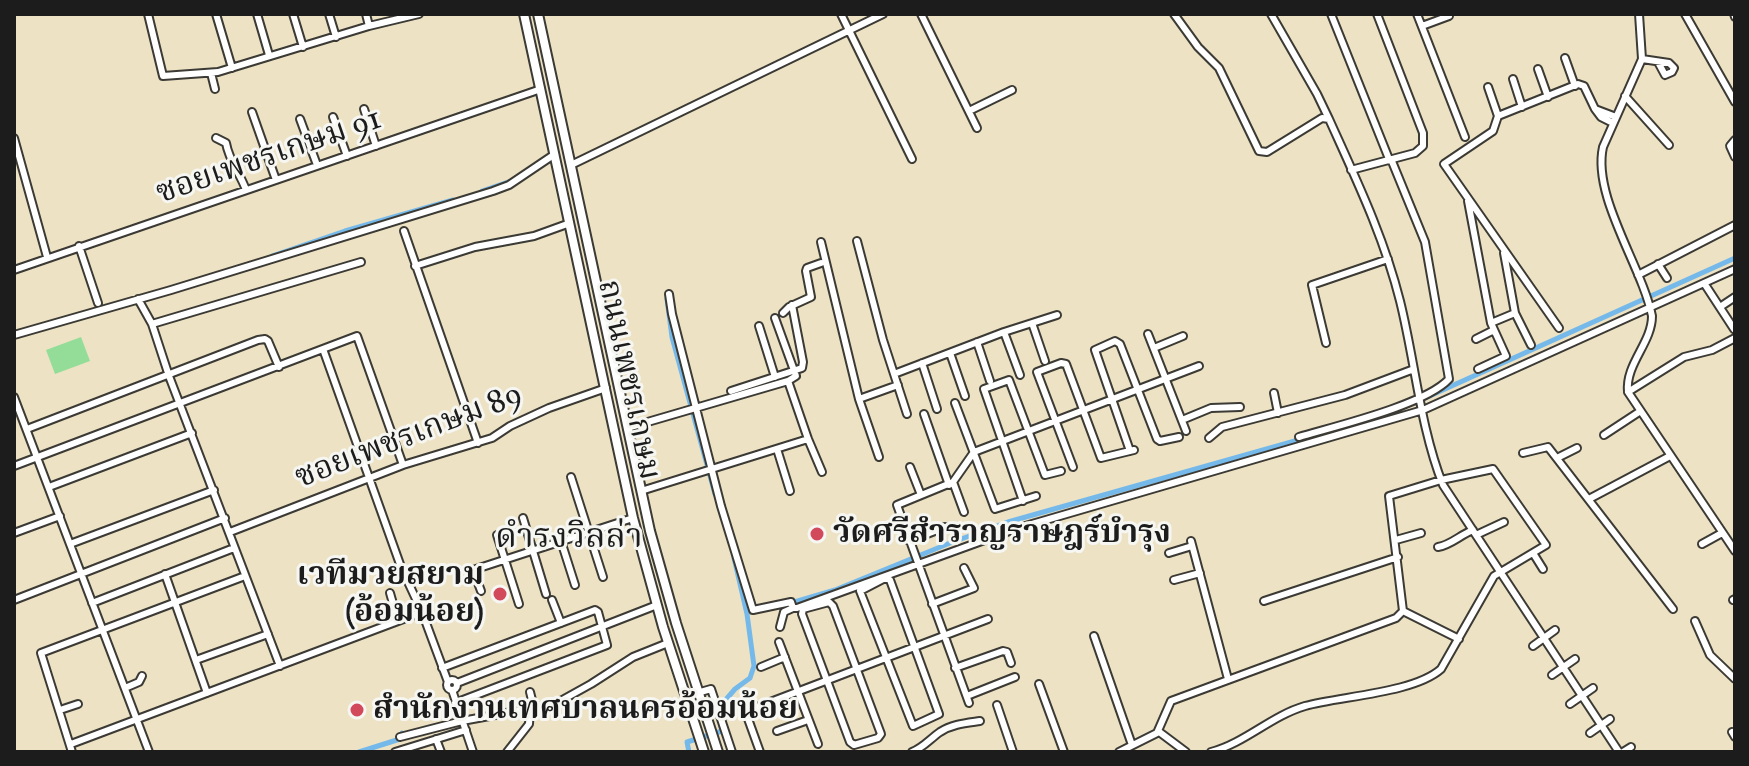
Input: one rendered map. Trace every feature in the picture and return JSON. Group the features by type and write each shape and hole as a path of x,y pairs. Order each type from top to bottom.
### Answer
{"main road":[{"name":"ถนนเพชรเกษม","path":"524,14 633,518 663,627 704,752"},
{"name":"ถนนเพชรเกษม","path":"538,14 641,491 669,600 718,752"},
{"path":"642,553 655,548"},
{"path":"657,605 669,600"},
{"path":"663,627 676,623"}],"street":[{"path":"148,14 163,76 211,73 232,68 336,37 390,17 419,14"},
{"path":"216,14 232,68"},
{"path":"257,14 269,55"},
{"path":"293,14 303,47"},
{"path":"329,14 336,37"},
{"path":"366,14 369,26"},
{"path":"841,14 912,159"},
{"path":"571,165 883,14"},
{"path":"921,14 977,128"},
{"path":"1174,14 1198,47 1219,68 1259,151 1267,152 1322,118 1329,119"},
{"path":"1271,14 1317,94 1369,204 1388,259 1441,480 1601,725 1621,752 1631,747"},
{"path":"1299,437 1421,404 1446,383 1449,372 1425,242 1331,14"},
{"path":"1351,170 1420,150 1424,139 1377,14"},
{"path":"1417,14 1465,137"},
{"path":"1640,14 1642,59 1603,147 1600,171 1649,303 1651,327 1630,373 1628,392 1735,551 1725,557"},
{"path":"1685,14 1735,102"},
{"path":"1422,26 1449,16"},
{"path":"1565,58 1575,86"},
{"path":"1642,59 1658,62"},
{"path":"1538,69 1548,97"},
{"path":"211,73 215,89"},
{"path":"1513,79 1522,107"},
{"path":"1498,116 1575,86 1584,86 1595,109 1615,120"},
{"path":"1488,87 1498,116 1493,131 1444,164 1559,328"},
{"name":"ซอยเพชรเกษม 91","path":"16,267 541,89"},
{"path":"969,111 1012,90"},
{"path":"1625,96 1669,145"},
{"path":"364,109 376,146"},
{"path":"252,112 276,180"},
{"path":"333,117 347,156"},
{"path":"300,119 317,165"},
{"path":"14,138 47,257"},
{"path":"216,138 226,143 231,162 246,190"},
{"path":"1735,140 1730,146 1735,157"},
{"path":"14,335 493,191 509,185 555,154"},
{"path":"1467,198 1493,327 1506,356 1478,369"},
{"path":"415,266 475,247 534,236 570,223"},
{"path":"1638,275 1735,225"},
{"path":"404,231 478,443"},
{"path":"857,241 907,414"},
{"path":"821,242 859,399 879,457"},
{"path":"79,246 98,303"},
{"path":"1504,250 1515,313 1531,345"},
{"path":"1326,343 1312,285 1388,259"},
{"path":"152,324 361,262"},
{"path":"783,313 792,305 811,297 806,271 821,263"},
{"path":"1658,264 1667,278"},
{"path":"669,294 709,470 740,563 751,609 792,606 1030,524 1421,404 1649,303 1734,273"},
{"path":"1704,283 1734,329"},
{"path":"1720,307 1735,297"},
{"path":"138,299 152,324 280,666"},
{"path":"731,391 801,369 803,364 792,305"},
{"path":"1476,339 1515,313"},
{"path":"894,374 1057,315"},
{"path":"627,428 796,377 775,318"},
{"path":"1032,323 1045,361"},
{"path":"759,326 775,377"},
{"path":"1004,332 1020,375"},
{"path":"1148,334 1186,431"},
{"path":"1154,348 1183,336"},
{"path":"14,466 358,337 403,465"},
{"path":"1628,392 1684,357 1712,350 1735,338"},
{"path":"27,429 265,339 279,367"},
{"path":"977,342 990,381"},
{"path":"1073,467 1038,371 1066,364 1101,458 1132,450 1095,354 1100,346 1118,342 1157,439 1179,437"},
{"path":"323,349 401,567 422,612 473,752"},
{"path":"950,353 965,396"},
{"path":"922,363 937,409"},
{"path":"1015,677 968,700 897,505 951,484 974,452 1199,366"},
{"path":"1209,438 1222,427 1345,395 1414,369"},
{"path":"1023,501 982,391 1009,380 1045,475 1061,471"},
{"path":"788,381 822,472"},
{"path":"859,399 898,385"},
{"name":"ซอยเพชรเกษม 89","path":"230,532 403,465 478,443 549,408 606,388"},
{"path":"1274,393 1278,413"},
{"path":"14,397 149,752"},
{"path":"955,403 995,509 1036,496"},
{"path":"1182,420 1211,408 1240,407"},
{"path":"1604,435 1639,412"},
{"path":"924,414 964,512"},
{"path":"49,487 192,433"},
{"path":"641,491 808,439"},
{"path":"1523,453 1546,446 1673,609"},
{"path":"1557,458 1577,448"},
{"path":"777,449 790,491"},
{"path":"1589,499 1670,456"},
{"path":"910,467 921,495"},
{"path":"1211,752 1225,748 1279,716 1305,706 1425,680 1441,669 1491,580 1499,571 1546,545 1493,469 1441,480 1389,496 1403,611"},
{"path":"571,477 603,577"},
{"path":"70,544 214,490"},
{"path":"14,533 60,516"},
{"path":"14,600 225,518"},
{"path":"523,518 532,551 561,623"},
{"path":"481,591 473,570 633,518"},
{"path":"1438,547 1447,545 1457,536 1504,522"},
{"path":"909,541 945,527"},
{"path":"1396,540 1421,533"},
{"path":"1702,544 1722,533"},
{"path":"497,535 519,604"},
{"path":"561,541 575,585"},
{"path":"1169,553 1191,544 1228,679"},
{"path":"92,603 234,548"},
{"path":"1533,553 1543,569"},
{"path":"1264,601 1398,557"},
{"path":"932,604 974,588 964,568"},
{"path":"1174,580 1200,573"},
{"path":"165,574 207,693"},
{"path":"245,576 41,653 72,748 136,718 422,612"},
{"path":"885,578 890,580 939,714 917,726 911,725 885,658 860,591 885,578"},
{"path":"390,593 398,621"},
{"path":"832,603 879,729 878,738 851,744 826,680 802,614 806,608 832,603"},
{"path":"457,683 657,605"},
{"path":"780,627 784,612 792,606"},
{"path":"442,668 595,610 602,626 607,645 455,703"},
{"path":"1403,611 1459,639"},
{"path":"1119,752 1158,731 1171,701 1396,618 1403,611"},
{"path":"760,752 748,713 797,690 988,619"},
{"path":"1695,621 1710,655 1735,679"},
{"path":"1533,646 1555,630"},
{"path":"196,660 268,634"},
{"path":"1094,636 1132,745"},
{"path":"779,642 818,744"},
{"path":"400,737 462,721 555,704 633,657 668,643"},
{"path":"955,668 1003,651 1007,652 1011,663"},
{"path":"761,667 785,657"},
{"path":"1552,675 1575,659"},
{"path":"125,688 139,682 142,676"},
{"path":"448,682 452,680 457,683"},
{"path":"452,690 457,688 457,683"},
{"path":"1039,684 1064,752"},
{"path":"1570,704 1593,688"},
{"path":"697,693 711,689 732,752"},
{"path":"507,752 529,724 532,709 530,692"},
{"path":"60,710 78,704"},
{"path":"997,705 1013,752"},
{"path":"1590,733 1610,719"},
{"path":"777,731 808,720"},
{"path":"912,752 947,729 980,721"},
{"path":"395,752 466,730"},
{"path":"1158,731 1186,752"},
{"path":"436,739 441,752"}],"green space":[{"path":"81,337 90,361 55,374 46,350"}],"waterway":[{"path":"482,191 514,180"},
{"path":"272,256 453,200"},
{"path":"1425,398 1735,258"},
{"path":"667,299 672,337 715,494"},
{"path":"791,603 835,590 1008,522 1302,439"},
{"path":"717,710 735,689 750,678 754,666 747,614 734,558"},
{"path":"689,752 687,742 722,731 721,727"},
{"path":"359,752 400,739 402,733"}],"place":[{"name":"วัดศรีสําราญราษฎร์บํารุง","path":"817,534"},
{"name":"เวทีมวยสยาม (อ้อมน้อย)","path":"500,594"},
{"name":"สำนักงานเทศบาลนครอ้อมน้อย","path":"357,710"}],"district":[{"name":"ดำรงวิลล่า","path":"569,539"}]}
